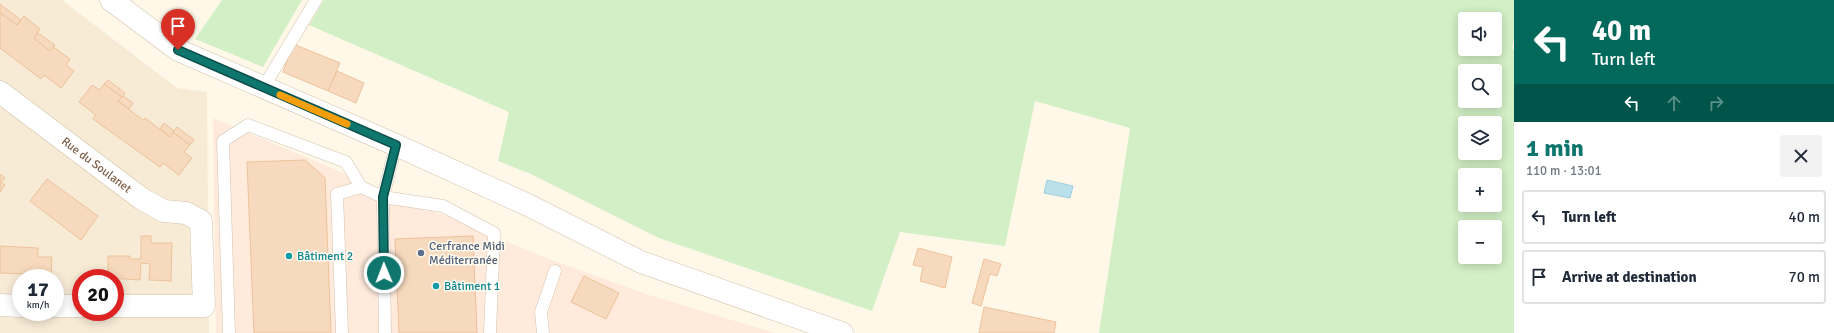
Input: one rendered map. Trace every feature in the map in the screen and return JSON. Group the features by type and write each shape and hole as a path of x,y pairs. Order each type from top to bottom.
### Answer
{"street":[{"path":"111,0 178,50 396,145 528,205 641,262 842,333"},
{"name":"Rue du Soulanet","path":"0,92 142,199 164,211 186,213 201,221 204,306 124,306"},
{"path":"0,305 12,306"}],"lane":[{"path":"263,88 316,0"},
{"path":"229,333 224,141 248,125 346,162 361,187 383,197 443,206 494,233 490,333"},
{"path":"385,333 383,197 396,145"},
{"path":"342,333 337,194 361,187"},
{"path":"543,333 541,312 555,271"}],"shaded area":[{"path":"0,0 62,0 177,88 207,92 209,333 0,333"},
{"path":"213,118 538,255 646,294 775,333 216,333"}],"green space":[{"path":"222,0 302,0 263,67 195,39"},
{"path":"324,0 1514,0 1514,40 1512,48 1514,50 1514,333 1099,333 1130,128 1035,101 1005,246 900,232 872,311 659,238 531,174 498,161 509,112 309,25"}],"water":[{"path":"1047,180 1073,186 1070,198 1044,193"}],"building":[{"path":"0,4 21,20 17,25 0,13"},
{"path":"0,13 17,25 24,16 40,29 34,38 50,51 53,47 70,59 66,65 74,71 61,88 44,75 41,79 0,48"},
{"path":"38,33 55,45 50,51 34,38"},
{"path":"293,44 340,63 328,91 283,72"},
{"path":"337,71 364,83 356,103 328,91"},
{"path":"108,80 125,93 122,97 104,84"},
{"path":"104,84 122,97 118,101 143,120 145,118 170,137 173,132 190,145 184,152 192,158 179,175 163,163 160,167 93,119 96,115 79,102 92,85 100,90"},
{"path":"123,96 133,103 129,109 118,101"},
{"path":"164,123 174,131 170,137 160,129"},
{"path":"177,127 194,140 190,145 173,132"},
{"name":"Bâtiment 2","path":"305,160 325,178 331,333 254,333 247,162"},
{"path":"0,174 5,178 1,182 5,185 0,192"},
{"path":"47,179 98,216 81,240 30,201"},
{"path":"141,236 151,236 151,243 172,243 171,281 149,280 150,264 141,263 140,280 124,279 124,269 108,269 108,256 130,256 130,259 141,259"},
{"name":"Bâtiment 1","path":"473,236 477,333 399,333 395,239"},
{"path":"0,246 38,248 38,257 52,257 51,269 12,269 12,273 0,273"},
{"path":"918,248 952,257 945,288 920,281 923,267 913,265"},
{"path":"984,259 1001,264 997,276 990,274 981,306 972,303"},
{"path":"584,276 619,293 606,319 571,302"},
{"path":"984,307 1056,322 1054,333 979,333"}],"slow traffic":[{"path":"280,95 347,124"}],"place":[{"name":"Cerfrance Midi Méditerranée","path":"421,253"},
{"name":"Bâtiment 2","path":"289,256"},
{"name":"Bâtiment 1","path":"436,286"}],"route":[{"path":"178,50 396,145 383,197 384,273"}]}
